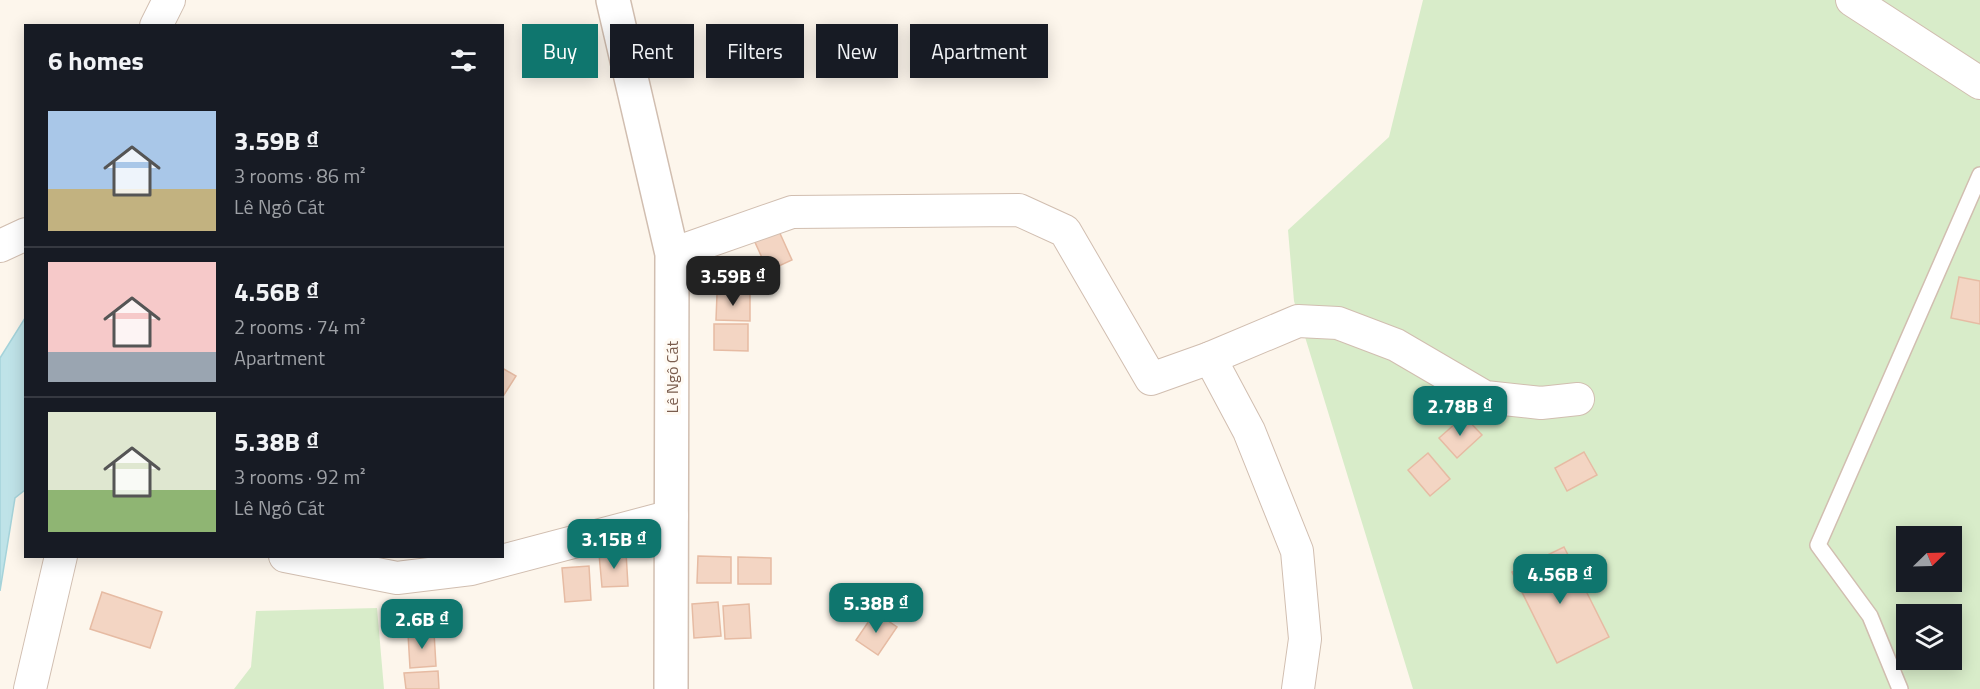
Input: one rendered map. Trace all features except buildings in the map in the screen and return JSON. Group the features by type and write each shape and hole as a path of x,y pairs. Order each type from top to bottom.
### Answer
{"street":[{"path":"157,24 169,0"},
{"name":"Lê Ngô Cát","path":"613,0 672,254 671,689"},
{"path":"1852,0 1980,83"},
{"path":"672,254 792,212 1019,210 1065,231 1151,379 1210,358 1298,321 1338,323 1396,345 1485,397 1541,404 1578,399"},
{"path":"0,246 24,235"},
{"path":"1210,358 1249,431 1297,551 1305,639 1298,689"},
{"path":"295,558 397,578 471,569 672,516"},
{"path":"30,689 61,558"}],"lane":[{"path":"1900,689 1870,616 1818,544 1980,175"}],"green space":[{"path":"1423,0 1980,0 1980,689 1413,689 1294,301 1288,230 1389,137"},
{"path":"377,608 384,689 234,689 251,667 256,611"}],"water":[{"path":"24,320 24,491 15,498 0,591 0,358"}]}
